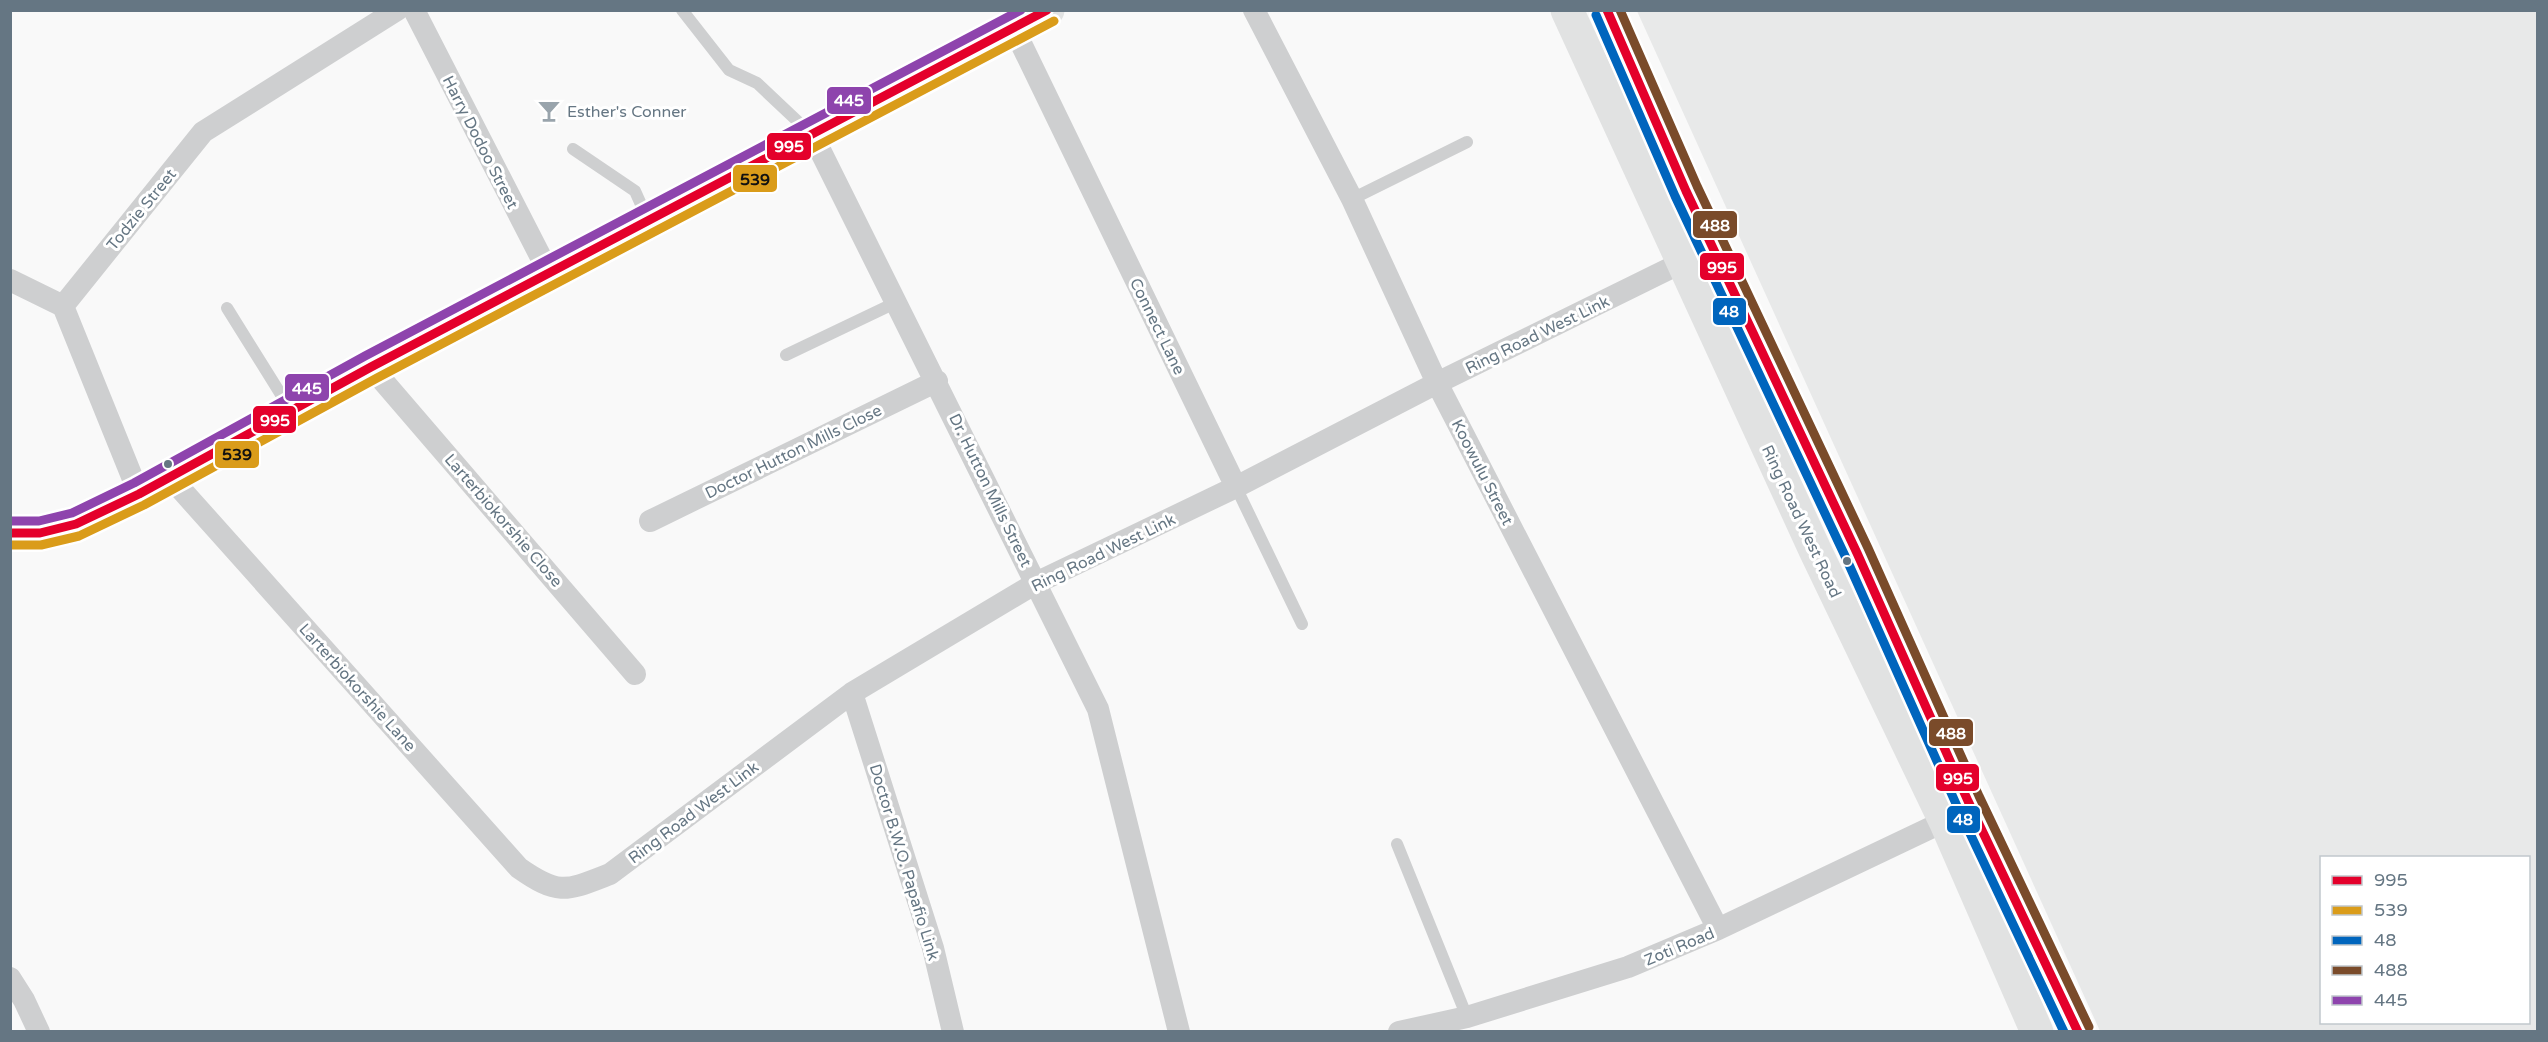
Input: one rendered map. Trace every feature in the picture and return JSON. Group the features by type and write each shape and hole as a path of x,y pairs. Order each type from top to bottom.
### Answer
{"main road":[{"path":"10,533 40,533 76,524 139,494 370,367 813,136 1048,10"},
{"name":"Ring Road West Road","path":"1567,10 1815,550 1945,822 2037,1032"},
{"path":"1607,12 1686,191 1857,554 1968,801 2078,1032"}],"street":[{"name":"Todzie Street","path":"63,306 203,132 397,10"},
{"name":"Harry Dodoo Street","path":"414,10 549,273"},
{"name":"Koowulu Street","path":"1254,10 1352,199 1437,383 1718,930"},
{"name":"Connect Lane","path":"1014,29 1236,487"},
{"name":"Dr. Hutton Mills Street","path":"813,136 937,381 1098,709 1129,824 1179,1032"},
{"name":"Ring Road West Link","path":"554,888 569,889 610,874 852,693 1036,583 1236,487 1437,383 1683,262"},
{"path":"10,280 63,306 139,494"},
{"name":"Larterbiokorshie Close","path":"370,367 635,674"},
{"name":"Doctor Hutton Mills Close","path":"650,521 937,381"},
{"name":"Larterbiokorshie Lane","path":"170,477 519,868 538,881 554,888"},
{"name":"Doctor B.W.O. Papafio Link","path":"852,693 933,948 953,1032"},
{"name":"Zoti Road","path":"1399,1032 1467,1017 1628,968 1718,930 1945,822"},
{"path":"10,978 24,999 39,1032"}],"lane":[{"path":"682,10 729,70 757,83 813,136"},
{"path":"1352,199 1467,142"},
{"path":"573,149 635,191 649,221"},
{"path":"786,355 897,302"},
{"path":"227,308 291,410"},
{"name":"Connect Lane","path":"1236,487 1302,624"},
{"path":"1397,844 1467,1017"}],"shaded area":[{"path":"1637,11 2537,11 2537,1031 2100,1031"}],"transit line":[{"name":"445","path":"10,521 39,521 72,513 134,483 365,356 1021,10"},
{"name":"995","path":"10,533 40,533 76,524 139,494 371,367 1047,10"},
{"name":"995","path":"1607,10 1686,191 1857,553 1968,801 2078,1032"},
{"name":"488","path":"1620,10 1697,186 1868,548 1979,796 2089,1027"},
{"name":"48","path":"1596,15 1675,196 1846,558 1957,806 2064,1032"},
{"name":"539","path":"10,545 41,545 79,536 144,505 377,378 1054,21"}],"place":[{"name":"Esther's Conner","path":"549,111"}]}
